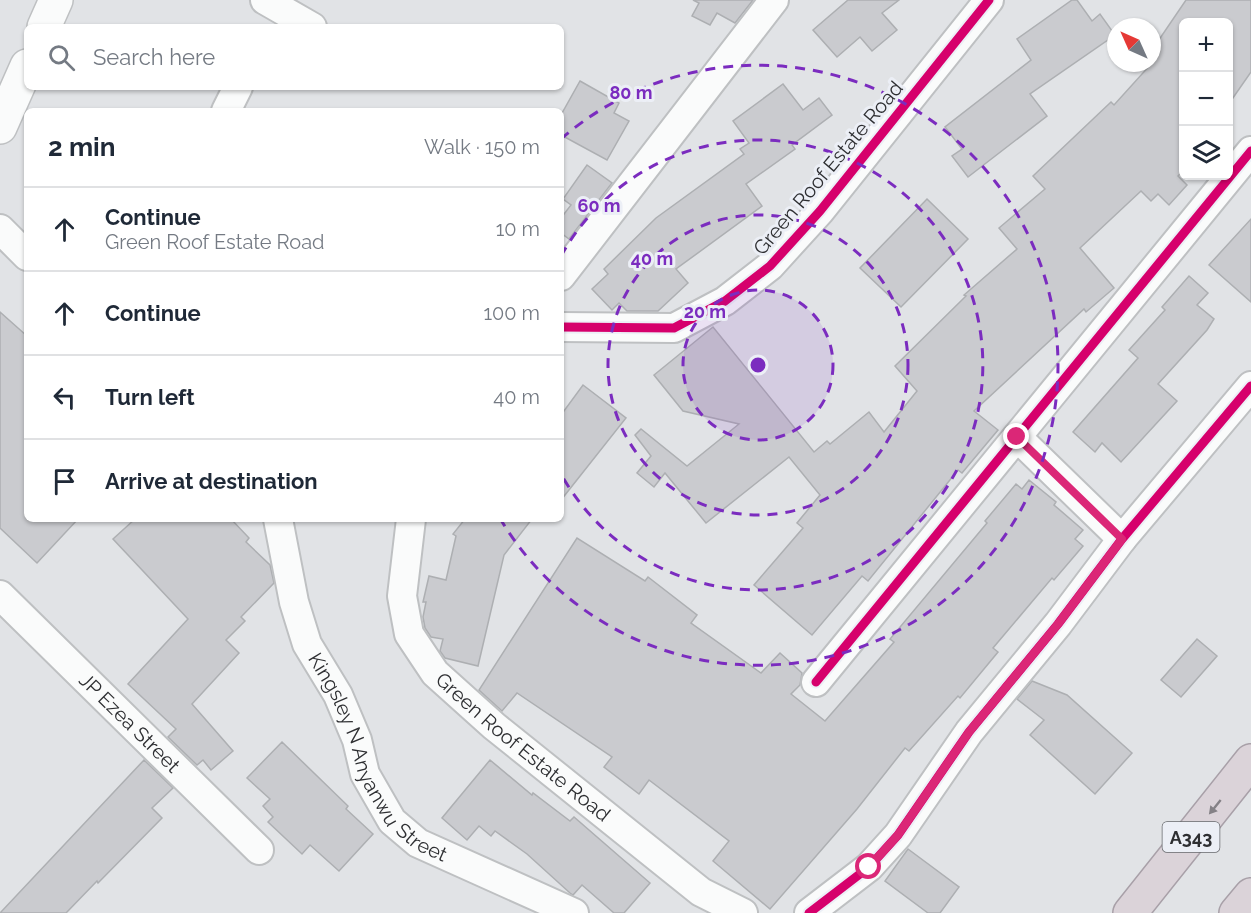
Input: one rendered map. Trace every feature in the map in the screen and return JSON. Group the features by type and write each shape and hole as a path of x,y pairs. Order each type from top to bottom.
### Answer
{"highway":[{"name":"A343","path":"1130,913 1251,761"},
{"path":"1236,913 1251,895"}],"main road":[{"path":"45,24 56,0"},
{"path":"0,127 24,73"}],"street":[{"path":"564,272 774,0"},
{"name":"Green Roof Estate Road","path":"564,327 675,328 725,301 770,266 820,211 989,0"},
{"path":"270,11 304,24"},
{"path":"228,108 236,90"},
{"path":"816,682 1251,151"},
{"path":"0,229 24,253"},
{"path":"809,913 869,867 898,835 969,732 1058,624 1122,539 1251,386"},
{"path":"1017,437 1122,539"},
{"name":"Kingsley N Anyanwu Street","path":"279,522 294,602 308,644 338,695 357,740 365,774 392,821 418,843 574,913"},
{"name":"Green Roof Estate Road","path":"411,522 402,596 409,634 435,673 494,726 701,892 743,913"},
{"name":"JP Ezea Street","path":"0,595 259,850"}],"building":[{"path":"693,0 753,0 735,23 717,13 710,25 692,16 699,3"},
{"path":"848,0 899,0 882,13 897,30 872,51 860,37 837,57 813,30"},
{"path":"1072,0 1077,0 1092,21 1100,14 1107,24 1107,41 1030,94 1047,116 968,177 952,156 962,149 945,127 1031,60 1017,39"},
{"path":"1186,0 1251,0 1251,72 1233,98 1233,18 1179,18 1178,176 1179,180 1187,185 1169,205 1158,194 1151,201 1141,191 1080,248 1114,288 1086,312 1084,309 974,411 998,430 962,473 958,470 868,581 862,576 812,635 754,585 803,528 797,523 820,495 789,457 706,523 665,473 654,487 637,473 651,456 635,435 641,429 687,466 739,424 683,411 654,375 713,327 814,452 827,441 830,444 869,412 884,432 917,391 895,366 966,296 964,295 1017,249 999,228 1045,189 1033,176 1111,102 1114,105 1144,72 1161,72 1161,37"},
{"path":"580,81 619,103 614,113 629,121 607,160 564,137 564,110"},
{"path":"783,84 803,110 819,98 832,115 792,145 795,149 746,184 762,206 676,269 688,283 658,311 627,311 619,303 612,310 592,289 608,274 604,269 656,218 744,154 740,149 749,143 733,121"},
{"path":"587,165 612,183 569,239 564,235 564,214 571,205 564,198"},
{"path":"927,199 968,239 901,307 860,268"},
{"path":"1251,219 1251,302 1209,265"},
{"path":"1189,276 1208,293 1197,305 1214,319 1207,330 1158,384 1177,401 1121,462 1102,443 1095,452 1073,432 1138,358 1129,350 1165,310 1162,307"},
{"path":"0,312 24,333 24,522 75,522 37,563 0,528"},
{"path":"583,385 626,418 564,496 564,411"},
{"path":"1029,480 1056,502 1054,505 1083,530 1075,539 1083,546 1054,580 1052,578 993,648 998,652 960,698 958,696 909,751 905,748 857,809 770,909 713,861 729,841 649,780 639,794 604,767 612,757 517,693 502,711 479,690 577,538 645,581 648,577 697,615 691,623 761,673 780,653 802,673 800,685 791,694 825,721 894,642 890,639 987,523 985,521 1016,484 1022,489"},
{"path":"132,522 234,522 249,538 246,542 270,565 274,583 241,617 245,621 226,640 239,653 192,704 233,751 211,770 203,760 197,765 168,737 176,729 128,684 188,619 113,539"},
{"path":"463,522 530,522 504,555 478,666 445,658 440,651 443,639 431,637 425,628 423,617 426,602 423,602 429,576 446,580 456,536 453,534"},
{"path":"1197,639 1217,656 1181,697 1161,680"},
{"path":"1032,681 1067,695 1132,753 1095,794 1030,735 1044,720 1017,699"},
{"path":"282,742 348,806 346,809 373,834 339,871 310,845 302,854 268,822 273,817 263,806 270,799 247,778"},
{"path":"144,760 173,788 152,808 162,818 66,913 0,913"},
{"path":"490,760 532,795 533,793 570,821 574,817 650,883 624,913 614,913 582,885 573,895 527,854 495,831 491,836 479,826 467,840 442,818"},
{"path":"908,849 959,887 940,913 928,913 885,881"}],"cycle path":[{"path":"564,327 674,328 725,301 770,266 820,211 989,0"},
{"path":"816,682 1251,151"},
{"path":"809,913 869,867 898,835 969,732 1058,624 1122,539 1251,386"}],"route":[{"path":"869,867 898,835 969,732 1058,624 1122,539 1017,437"}]}
